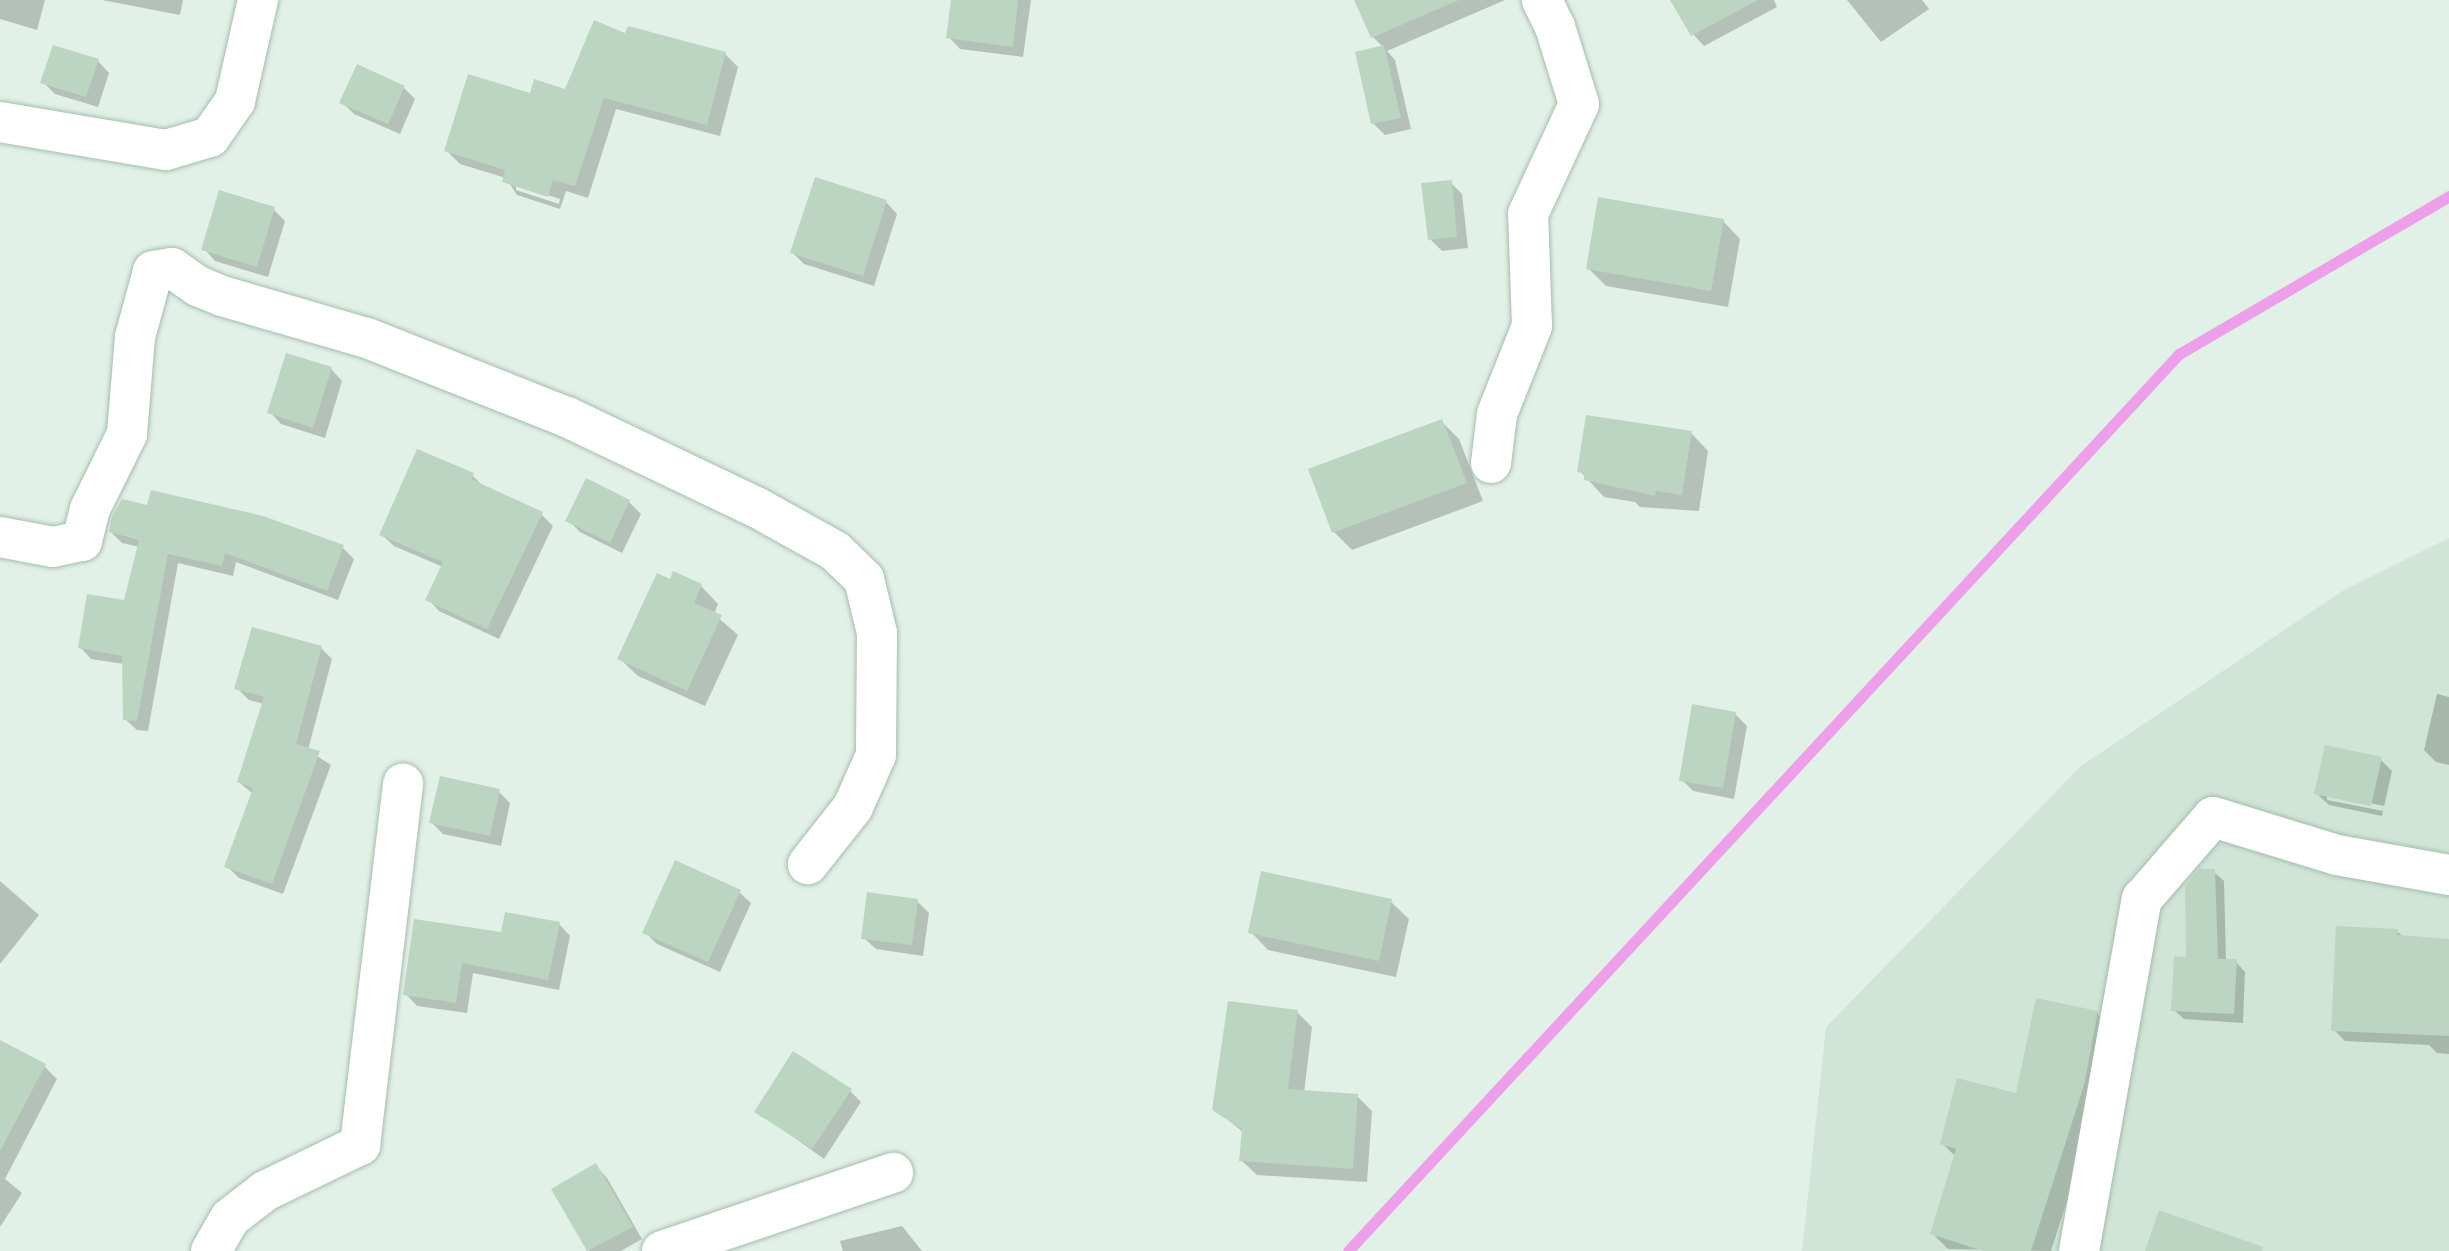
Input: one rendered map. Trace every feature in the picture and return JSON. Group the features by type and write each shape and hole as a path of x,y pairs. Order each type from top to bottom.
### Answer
{"street":[{"path":"0,122 166,150 210,137 235,101 258,0"},
{"path":"1491,463 1497,414 1532,326 1528,214 1580,104 1556,27 1542,0"},
{"path":"0,537 54,547 82,541 90,509 127,434 135,338 153,271 172,268 198,286 222,296 367,338 568,417 756,507 835,551 864,580 877,633 876,755 853,807 808,864"},
{"path":"211,1251 230,1218 265,1191 360,1145 403,784"},
{"path":"2079,1251 2142,899 2214,817 2337,854 2449,874"},
{"path":"662,1251 893,1172"}],"shaded area":[{"path":"2449,538 2449,1251 1802,1251 1826,1027 2081,766 2344,590"}],"building":[{"path":"951,0 1018,0 1013,47 946,38"},
{"path":"1354,0 1459,0 1371,38"},
{"path":"1670,0 1758,0 1691,36"},
{"path":"594,20 625,33 628,26 726,52 707,125 604,98 575,186 553,180 548,197 502,182 505,170 444,151 468,74 530,93 534,79 565,89"},
{"path":"53,45 99,59 86,97 40,83"},
{"path":"1384,45 1401,118 1371,124 1355,52"},
{"path":"357,64 405,86 388,124 339,103"},
{"path":"815,177 887,200 863,276 790,253"},
{"path":"1452,180 1457,237 1428,240 1421,183"},
{"path":"219,190 275,207 257,267 201,250"},
{"path":"1598,197 1724,219 1711,291 1586,269"},
{"path":"286,353 332,367 313,428 267,413"},
{"path":"1586,415 1692,431 1682,495 1656,491 1655,496 1584,480 1584,473 1577,472"},
{"path":"1442,419 1467,483 1332,533 1308,469"},
{"path":"417,449 474,473 471,479 543,512 487,629 425,600 443,562 379,535"},
{"path":"586,478 630,500 610,543 565,521"},
{"path":"151,490 263,516 344,545 327,591 225,553 222,566 168,554 137,721 123,720 122,656 78,648 87,594 124,600 139,540 109,532 112,517 122,499 147,505"},
{"path":"673,571 702,584 694,603 722,615 687,691 617,659 657,573 670,579"},
{"path":"252,627 322,646 296,744 320,751 272,884 224,867 253,788 237,782 264,697 234,689"},
{"path":"1692,704 1736,712 1723,788 1679,781"},
{"path":"2325,745 2382,757 2371,806 2314,794"},
{"path":"440,776 500,789 490,836 429,823"},
{"path":"675,860 741,890 708,962 642,933"},
{"path":"2199,869 2215,869 2218,959 2237,959 2234,1014 2171,1011 2174,956 2186,957 2185,886"},
{"path":"1261,871 1392,899 1379,961 1248,933"},
{"path":"867,892 918,899 912,945 861,939"},
{"path":"505,912 560,922 548,980 462,963 456,1003 403,995 414,919 501,932"},
{"path":"2336,926 2398,929 2398,935 2449,939 2449,1036 2331,1031"},
{"path":"2036,998 2098,1011 2085,1082 2031,1251 1983,1251 1930,1234 1956,1149 1940,1144 1957,1078 2016,1093"},
{"path":"1228,1001 1298,1010 1288,1089 1358,1094 1353,1169 1239,1161 1242,1129 1212,1110"},
{"path":"0,1040 46,1064 0,1151"},
{"path":"793,1051 852,1089 812,1149 754,1112"},
{"path":"596,1163 633,1227 587,1251 551,1189"},
{"path":"2159,1210 2263,1247 2262,1251 2145,1251"}],"waterway":[{"path":"1348,1251 2179,354 2449,196"}]}
